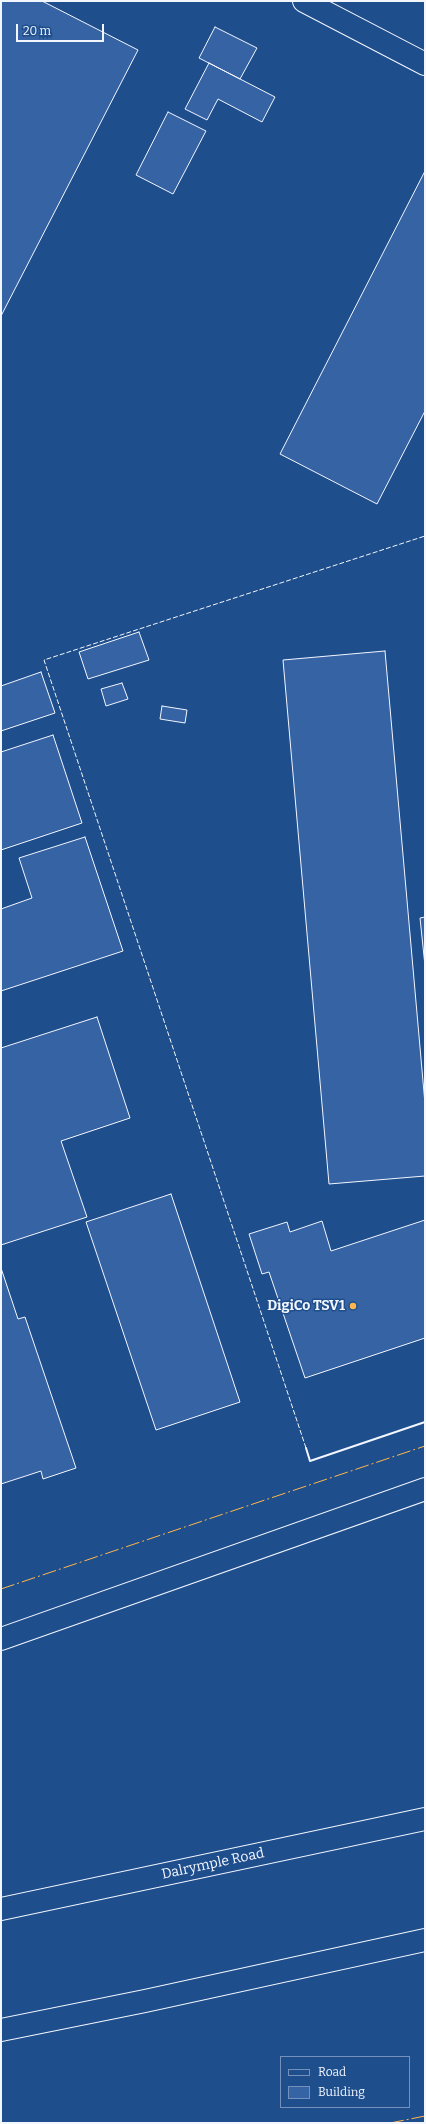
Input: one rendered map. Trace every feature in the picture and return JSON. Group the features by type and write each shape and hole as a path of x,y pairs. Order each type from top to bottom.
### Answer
{"main road":[{"path":"304,1 425,64"},
{"path":"1,1639 425,1489"},
{"name":"Dalrymple Road","path":"1,1909 425,1819"},
{"path":"1,2030 145,2001 425,1940"}],"building":[{"path":"1,1 42,1 138,50 1,316"},
{"path":"215,27 257,48 240,79 199,58"},
{"path":"209,63 275,97 262,122 218,99 207,120 185,109"},
{"path":"168,112 206,131 173,194 136,175"},
{"path":"425,171 425,411 377,504 280,454"},
{"path":"139,632 149,660 88,679 79,652"},
{"path":"385,651 425,1104 425,1176 329,1184 283,660"},
{"path":"41,672 55,713 1,731 1,686"},
{"path":"122,683 128,699 106,706 101,689"},
{"path":"162,706 187,710 185,723 160,719"},
{"path":"53,735 82,823 1,850 1,752"},
{"path":"85,837 123,951 1,991 1,909 32,898 19,858"},
{"path":"425,917 425,966 420,918"},
{"path":"97,1017 130,1118 61,1141 87,1217 1,1245 1,1048"},
{"path":"171,1194 240,1402 156,1430 86,1222"},
{"name":"DigiCo TSV1","path":"425,1220 425,1338 305,1378 269,1272 262,1274 249,1234 287,1222 290,1232 322,1221 331,1251"},
{"path":"1,1268 18,1319 25,1317 76,1468 43,1479 41,1471 1,1484"}],"fence":[{"path":"306,1448 44,660 425,536"}],"wall":[{"path":"306,1448 310,1461 425,1422"}],"power":[{"path":"1,1589 425,1446"},
{"path":"390,2123 425,2116"}],"place":[{"name":"DigiCo TSV1","path":"353,1306"}]}
